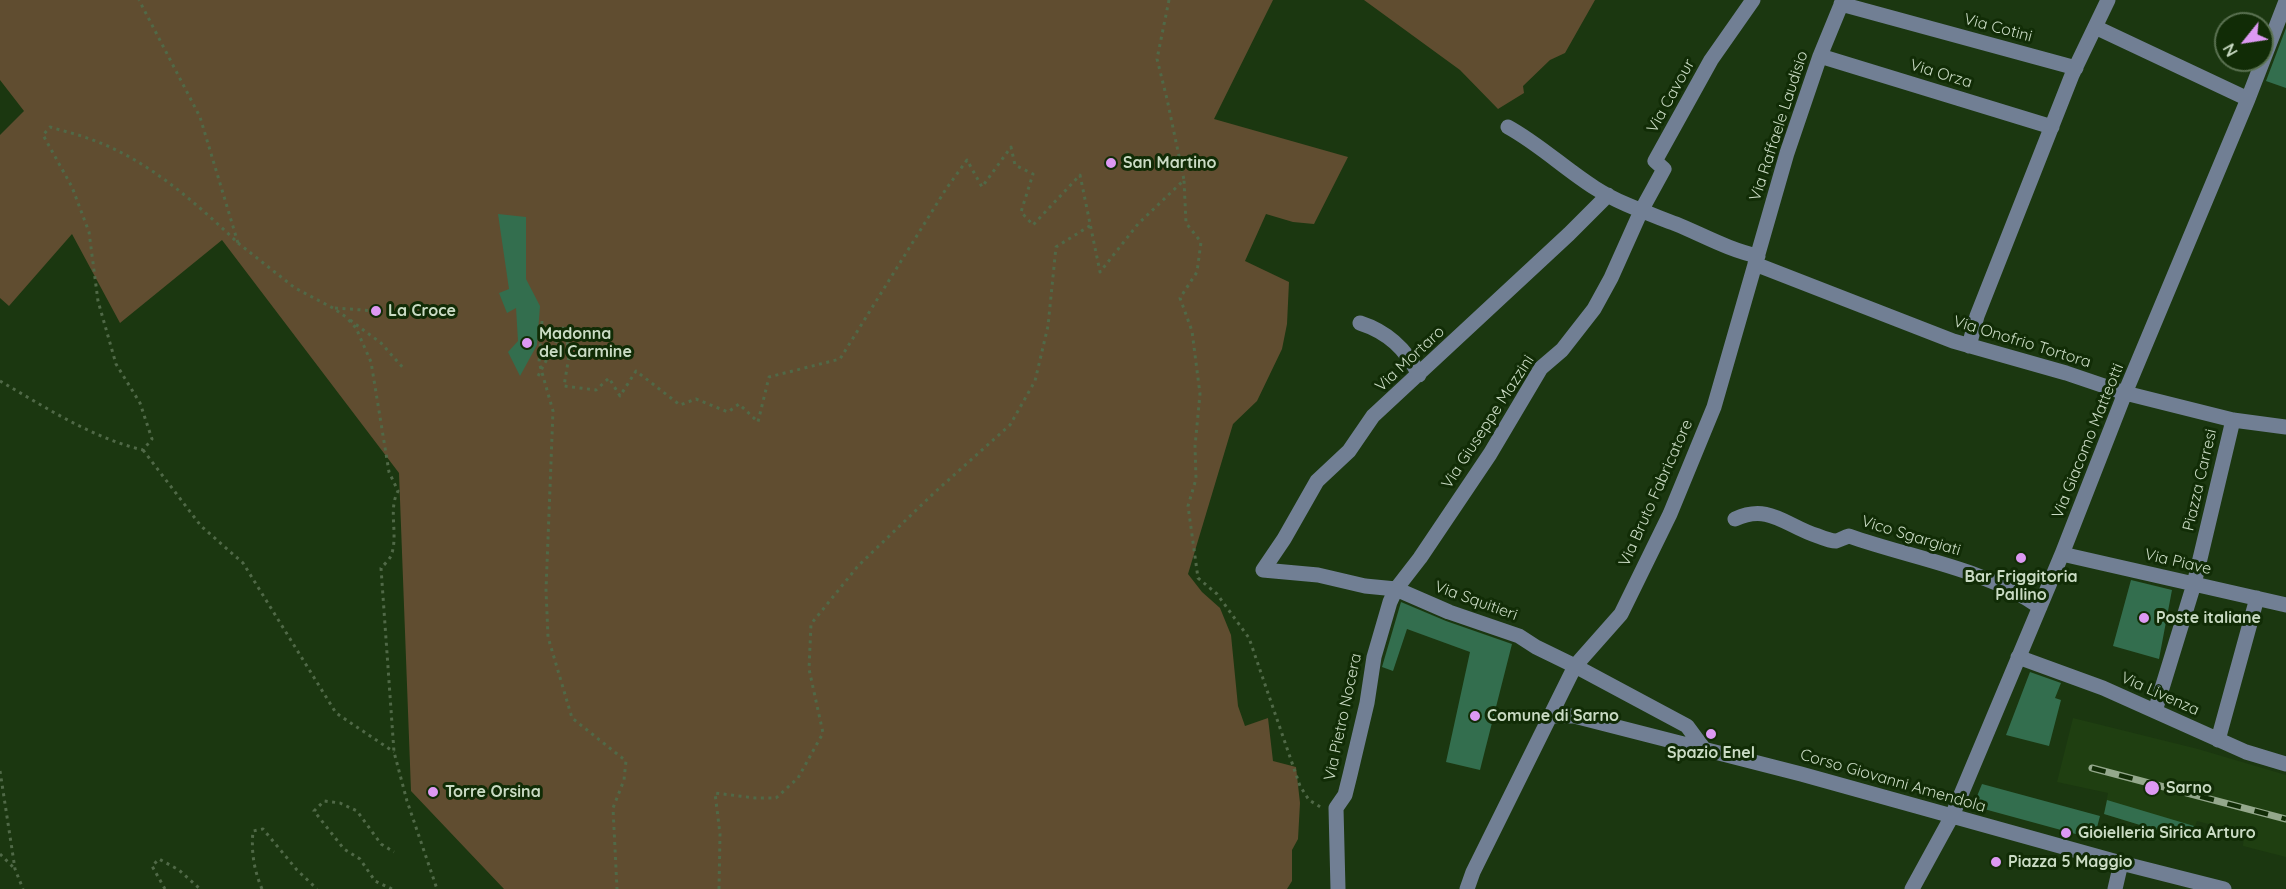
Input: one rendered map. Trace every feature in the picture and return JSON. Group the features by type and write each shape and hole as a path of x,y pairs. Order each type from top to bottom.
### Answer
{"street":[{"name":"Via Cavour","path":"1641,211 1664,169 1655,161 1711,60 1753,0"},
{"path":"1969,346 1977,316 2052,127 2076,68 2108,0"},
{"name":"Via Giacomo Matteotti","path":"1912,889 1952,816 2019,657 2286,1"},
{"name":"Via Raffaele Laudisio","path":"1757,260 1787,153 1820,56 1842,2"},
{"name":"Via Cotini","path":"1842,2 2076,68"},
{"path":"2095,27 2248,99"},
{"name":"Via Orza","path":"1820,56 2052,127"},
{"name":"Via Onofrio Tortora","path":"1508,127 1526,136 1595,188 1641,211 1969,346 2125,393 2233,420 2286,428"},
{"name":"Via Mortaro","path":"1263,570 1284,539 1317,481 1349,451 1373,416 1608,195"},
{"name":"Via Giuseppe Mazzini","path":"1396,589 1420,558 1490,454 1541,368 1562,350 1594,309 1611,278 1641,211"},
{"name":"Via Bruto Fabricatore","path":"1467,889 1473,872 1575,666 1621,614 1670,514 1714,407 1757,260"},
{"path":"1360,322 1372,327 1407,353 1419,375"},
{"name":"Piazza Carresi","path":"2155,711 2194,584 2233,420"},
{"name":"Vico Sgargiati","path":"1735,519 1747,513 1771,514 1798,530 1820,537 1835,541 1849,536 1979,577 2019,593 2040,607"},
{"name":"Via Piave","path":"2062,554 2286,605"},
{"name":"Via Squitieri","path":"1263,570 1318,575 1365,586 1396,589 1449,612 1520,636 1536,647 1688,726 1704,749"},
{"name":"Via Pietro Nocera","path":"1338,889 1336,808 1345,795 1361,731 1374,657 1396,589"},
{"path":"2218,740 2257,598"},
{"name":"Via Livenza","path":"2019,657 2103,688 2246,752 2286,764"},
{"name":"Corso Giovanni Amendola","path":"1551,716 1574,716 1704,749 2224,889"},
{"path":"2115,889 2121,863"}],"path":[{"path":"139,0 200,117 238,243"},
{"path":"1169,0 1157,60 1184,180 1186,224 1201,242 1197,272 1180,298 1192,331 1200,394 1196,479 1188,506 1198,578 1217,594 1249,638 1300,786 1309,800 1329,812 1336,822"},
{"path":"143,450 152,439 149,428 140,403 116,364 98,301 89,232 72,187 43,135 50,127 92,139 129,158 167,182 295,288 333,308 381,343 405,370"},
{"path":"542,370 565,326 569,356 564,386 596,390 609,378 620,396 636,371 680,405 696,399 728,412 739,404 758,422 769,377 840,359 946,189 967,160 982,187 1011,147 1015,165 1033,174 1021,212 1033,225 1080,175 1100,272 1138,224 1184,180"},
{"path":"719,889 720,834 715,793 776,798 798,778 823,733 809,669 811,624 858,566 934,493 1010,425 1035,381 1048,326 1056,247 1091,225"},
{"path":"333,308 376,311"},
{"path":"346,317 356,328 372,362 389,472 398,491 392,502 394,530 392,555 381,568 394,752 407,801 437,889"},
{"path":"542,321 539,362 553,411 546,591 548,638 572,718 626,761 624,780 613,808 617,889"},
{"path":"0,381 67,419 123,446 143,450 201,526 243,563 336,713 394,752"},
{"path":"0,771 15,869 23,889"},
{"path":"392,889 375,881 360,859 344,849 314,811 324,801 340,803 357,811 381,844 394,852"},
{"path":"262,889 254,868 252,845 253,831 263,829 297,870 318,889"},
{"path":"0,854 15,869"},
{"path":"165,889 152,866 159,859 194,881 200,889"}],"shaded area":[{"path":"0,0 1273,0 1214,119 1348,157 1314,224 1293,222 1266,214 1245,261 1289,282 1287,324 1282,349 1257,401 1233,424 1188,574 1202,592 1220,608 1231,635 1238,706 1245,726 1268,718 1273,761 1296,767 1300,803 1298,839 1292,850 1292,881 1287,889 504,889 411,791 399,473 222,240 120,323 72,234 9,306 0,298 0,135 24,111 0,80"},
{"path":"1364,0 1595,0 1565,53 1550,60 1523,86 1524,93 1498,109 1460,70"},
{"name":"Sarno","path":"2073,718 2198,749 2286,775 2286,857 2243,846 2244,834 2197,821 2189,840 2104,814 2108,793 2057,782"}],"building":[{"path":"2286,28 2286,88 2266,81 2269,72 2274,72 2274,60"},
{"path":"498,214 526,217 526,279 540,306 537,345 520,376 508,352 518,341 516,308 507,313 499,293 509,289"},
{"name":"Poste italiane","path":"2131,580 2172,590 2159,659 2113,646"},
{"name":"Comune di Sarno","path":"1401,602 1446,621 1512,644 1480,770 1446,762 1470,652 1407,629 1393,671 1382,667"},
{"path":"2030,672 2061,683 2055,698 2061,700 2049,746 2006,735"},
{"path":"1982,784 2100,816 2094,839 1973,806"},
{"path":"2107,800 2194,826 2189,840 2104,814"}],"railway":[{"path":"2092,768 2286,819"}],"place":[{"name":"San Martino","path":"1111,163"},
{"name":"La Croce","path":"376,311"},
{"name":"Madonna del Carmine","path":"527,343"},
{"name":"Bar Friggitoria Pallino","path":"2021,558"},
{"name":"Poste italiane","path":"2144,618"},
{"name":"Comune di Sarno","path":"1475,716"},
{"name":"Spazio Enel","path":"1711,734"},
{"name":"Sarno","path":"2152,788"},
{"name":"Torre Orsina","path":"433,792"},
{"name":"Gioielleria Sirica Arturo","path":"2066,833"},
{"name":"Piazza 5 Maggio","path":"1996,862"}]}
